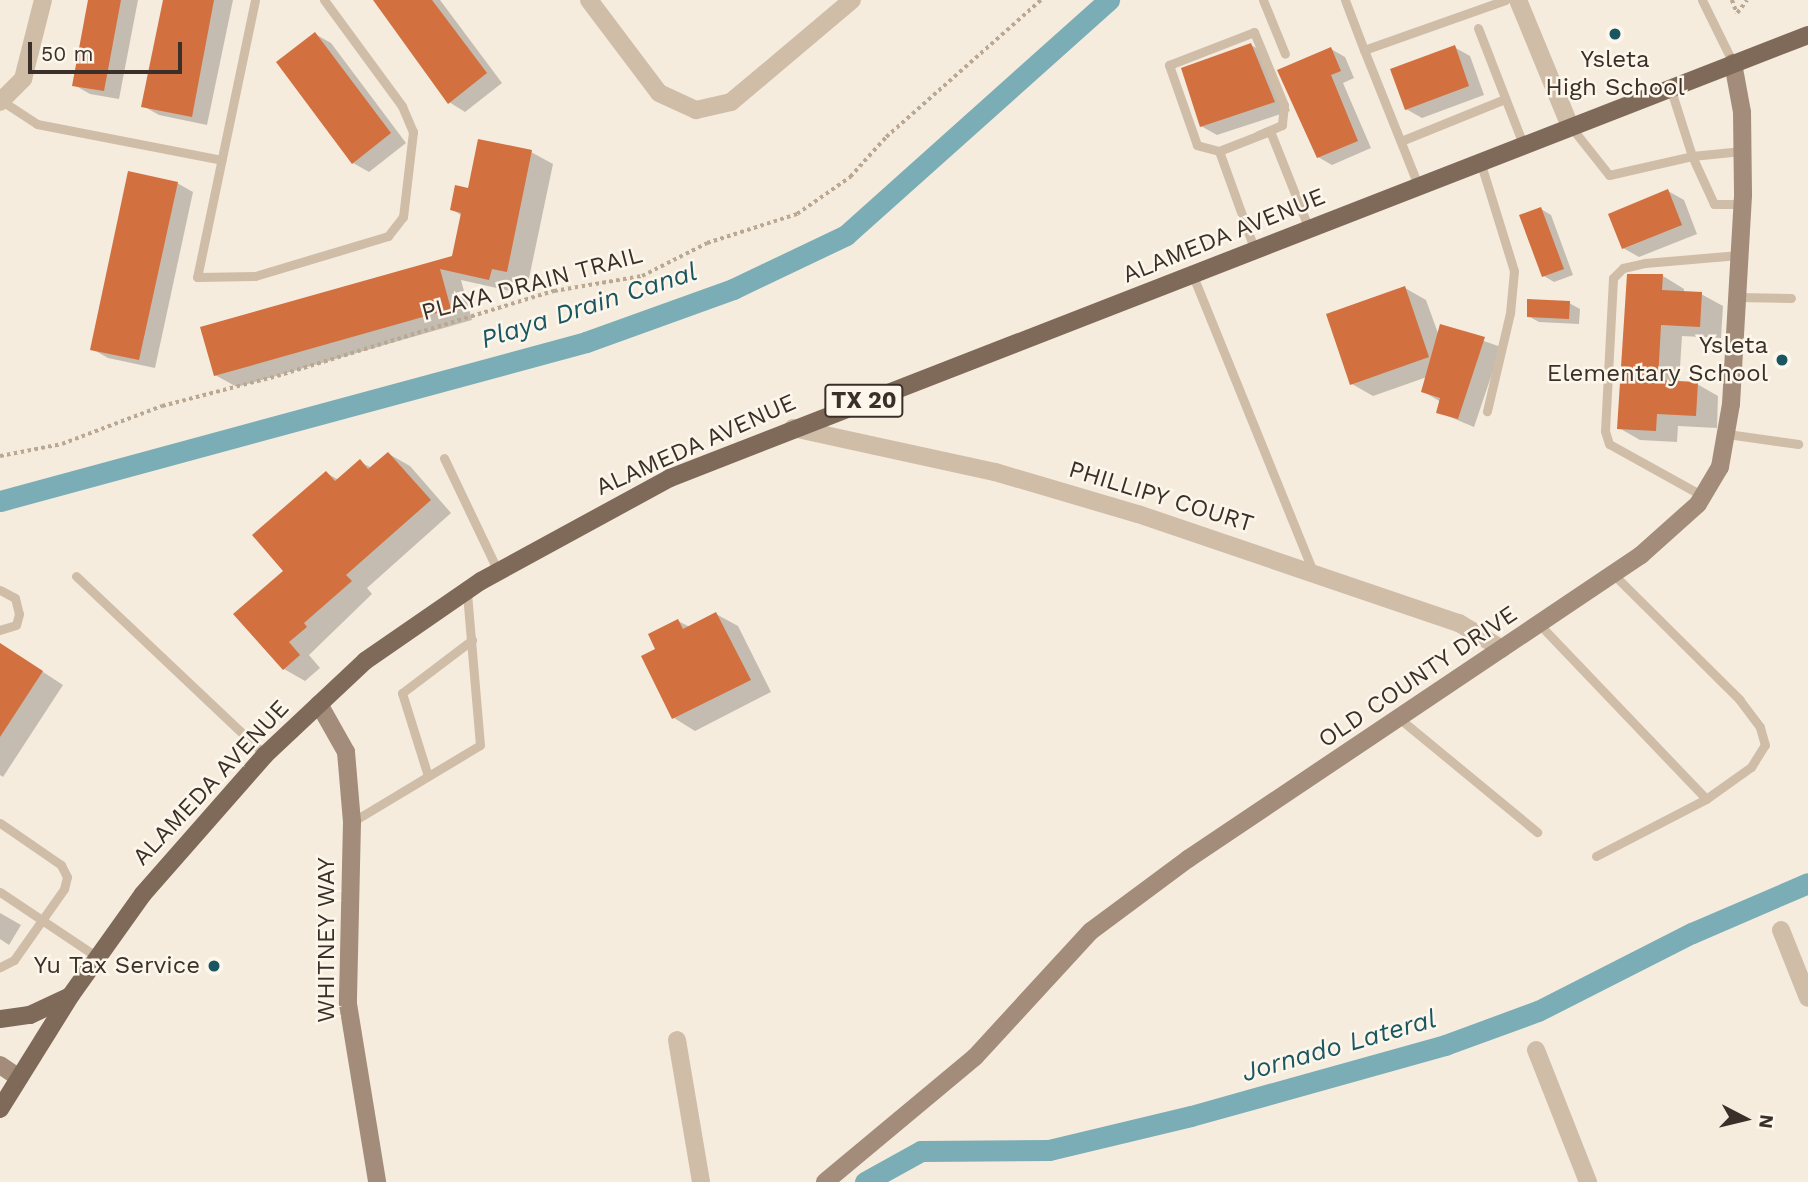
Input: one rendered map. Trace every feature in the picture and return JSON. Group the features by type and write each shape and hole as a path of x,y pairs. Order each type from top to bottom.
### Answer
{"main road":[{"name":"ALAMEDA AVENUE","path":"0,1109 71,995 143,894 265,755 365,661 498,571 670,478 793,428 1193,276 1733,62 1808,36"},
{"path":"0,1019 30,1015 71,995"}],"street":[{"path":"1,101 23,79 43,0"},
{"path":"589,0 659,93 696,110 731,102 852,0"},
{"path":"1518,0 1570,126"},
{"name":"OLD COUNTY DRIVE","path":"825,1182 975,1057 1091,931 1188,859 1613,574 1675,528 1703,496 1720,467 1727,434 1737,297 1742,204 1742,112 1733,62"},
{"name":"PHILLIPY COURT","path":"793,428 995,472 1313,571 1459,623 1502,649"},
{"name":"WHITNEY WAY","path":"318,704 346,752 352,822 348,1004 377,1182"},
{"path":"1781,930 1808,998"},
{"path":"677,1040 701,1182"},
{"path":"1536,1050 1588,1182"},
{"path":"0,1065 19,1078"}],"lane":[{"path":"256,0 197,277 255,276 388,236 403,218 413,132 402,106 324,0"},
{"path":"1264,0 1285,54"},
{"path":"1345,0 1418,185"},
{"path":"1364,50 1505,0"},
{"path":"1702,0 1733,62"},
{"path":"1478,29 1523,144"},
{"path":"1254,32 1284,105 1282,125 1258,135 1219,151 1197,145 1169,65 1254,32"},
{"path":"1670,87 1692,156 1714,204 1742,204"},
{"path":"1401,141 1505,99"},
{"path":"1,101 37,124 222,160"},
{"path":"1570,126 1609,175 1692,156 1742,151"},
{"path":"1258,135 1270,131 1309,229"},
{"path":"1219,151 1255,251"},
{"path":"1480,161 1514,271 1510,313 1486,411"},
{"path":"1703,496 1609,444 1605,431 1613,278 1623,268 1645,263 1739,255"},
{"path":"1193,276 1313,571"},
{"path":"1737,297 1791,298"},
{"path":"1727,434 1798,444"},
{"path":"444,458 498,571"},
{"path":"1596,856 1706,799 1758,760 1765,745 1760,727 1740,700 1613,574"},
{"path":"76,576 265,755"},
{"path":"0,590 15,598 19,614 16,625 0,630"},
{"path":"352,822 481,745 467,590"},
{"path":"1539,624 1706,799"},
{"path":"428,776 402,693 472,640"},
{"path":"1400,719 1537,832"},
{"path":"0,823 61,866 67,877 14,960 0,967"},
{"path":"0,892 97,957"}],"path":[{"name":"PLAYA DRAIN TRAIL","path":"0,456 62,444 162,406 277,376 554,291 642,276 707,243 797,214 850,177 886,137 1041,0"},
{"path":"1732,0 1737,13 1747,0"}],"building":[{"path":"88,0 121,0 104,91 72,86"},
{"path":"163,0 214,0 192,117 141,107"},
{"path":"373,0 432,0 487,73 448,104"},
{"path":"315,32 391,133 352,164 276,62"},
{"path":"1251,43 1275,102 1200,127 1181,68"},
{"path":"1455,45 1469,86 1405,110 1390,69"},
{"path":"1331,47 1341,71 1331,75 1358,141 1317,158 1277,70"},
{"path":"478,139 532,150 507,272 492,269 489,280 440,269 451,309 214,376 200,327 452,256 461,213 450,210 455,185 468,188"},
{"path":"128,171 178,182 139,360 90,350"},
{"path":"1668,189 1682,225 1622,249 1608,214"},
{"path":"1541,207 1564,269 1542,277 1519,215"},
{"path":"1627,274 1663,274 1662,290 1702,292 1700,327 1661,325 1658,380 1698,382 1696,416 1657,414 1656,431 1617,429"},
{"path":"1405,286 1429,357 1350,385 1326,314"},
{"path":"1527,299 1570,301 1569,319 1527,317"},
{"path":"1440,324 1485,337 1458,419 1436,413 1440,398 1421,392"},
{"path":"388,452 431,500 346,575 352,581 304,623 307,627 289,642 300,655 283,670 233,614 283,571 252,535 326,471 335,481 360,459 368,469"},
{"path":"716,612 751,680 672,719 641,656 655,649 648,634 678,619 683,629"},
{"path":"0,643 43,671 0,737"}],"waterway":[{"name":"Playa Drain Canal","path":"0,501 586,342 733,289 846,235 1109,0"},
{"name":"Jornado Lateral","path":"865,1182 921,1151 1049,1150 1191,1116 1445,1045 1538,1011 1692,933 1808,883"}],"place":[{"name":"Ysleta High School","path":"1615,34"},
{"name":"Ysleta Elementary School","path":"1782,360"},
{"name":"Yu Tax Service","path":"214,966"}]}
